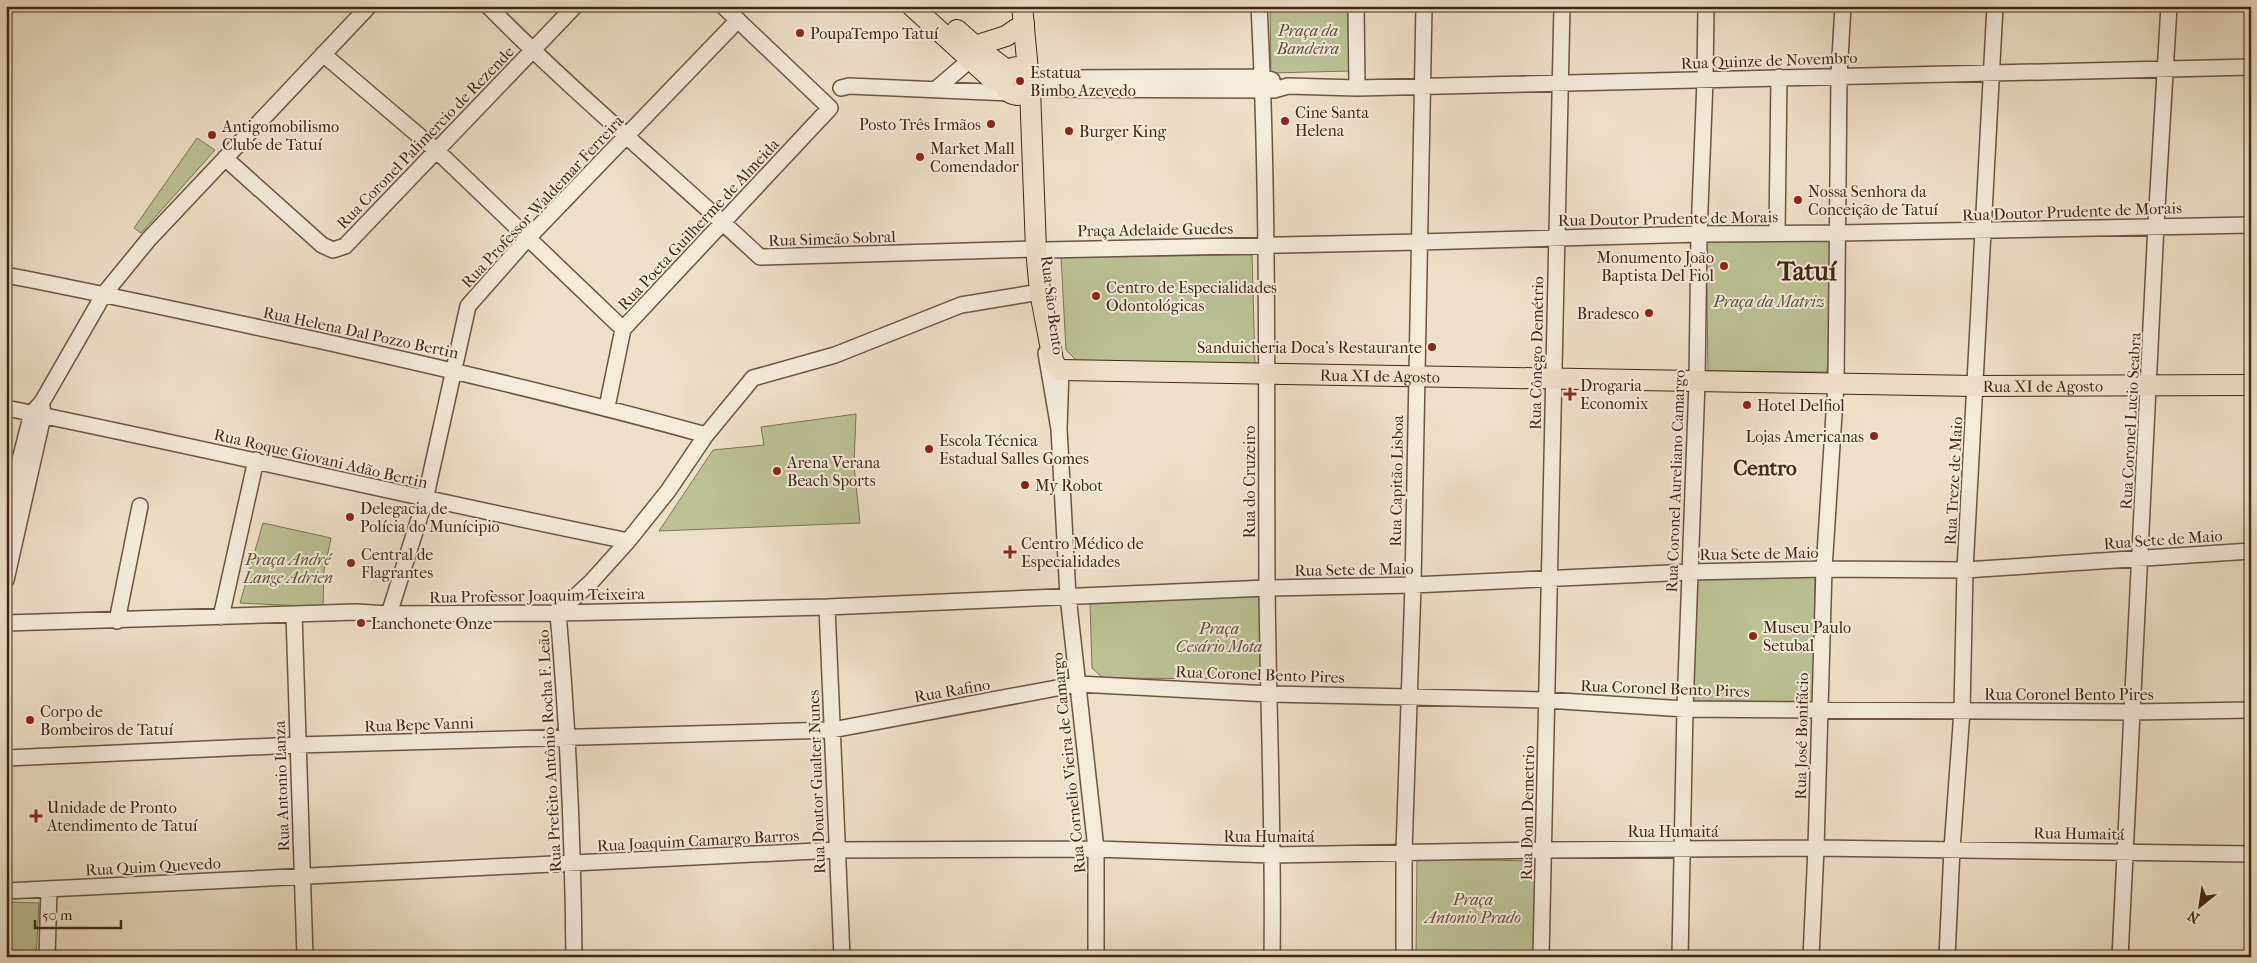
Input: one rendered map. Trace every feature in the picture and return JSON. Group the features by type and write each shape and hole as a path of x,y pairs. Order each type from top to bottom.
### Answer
{"main road":[{"path":"912,6 972,53"},
{"path":"932,6 992,79 1018,82"},
{"name":"Rua São Bento","path":"972,53 1006,36 1023,15"},
{"name":"Rua São Bento","path":"1023,15 1018,82 1032,130 1041,249 1061,370"},
{"name":"Rua São Bento","path":"1040,292 1041,249"},
{"path":"1040,292 1053,360 1055,365 1061,370"},
{"name":"Rua XI de Agosto","path":"1061,370 1553,377 1697,382"},
{"path":"1697,382 1836,384"},
{"name":"Rua XI de Agosto","path":"1836,384 2251,386"}],"street":[{"path":"6,580 10,517 39,410 104,294 149,239 369,6"},
{"name":"Rua Simeão Sobral","path":"488,6 532,51 625,137 760,257 1041,249"},
{"name":"Rua Coronel Palimercio de Rezende","path":"225,158 322,245 333,250 345,246 575,6"},
{"path":"723,6 738,20"},
{"name":"Rua do Cruzeiro","path":"1259,6 1263,83 1267,588 1273,855 1272,957"},
{"path":"1356,6 1356,88"},
{"name":"Rua Capitão Lisboa","path":"1404,957 1404,852 1413,585 1415,375 1424,6"},
{"name":"Rua Cônego Demétrio","path":"1546,700 1551,577 1553,377 1562,6"},
{"name":"Rua Coronel Aureliano Camargo","path":"1680,957 1685,709 1697,382 1699,234 1706,80 1706,6"},
{"name":"Rua José Bonifácio","path":"1811,957 1824,569 1836,384 1839,233 1839,75 1843,6"},
{"name":"Rua Treze de Maio","path":"1947,957 1952,849 1962,710 1965,570 1995,6"},
{"name":"Rua Coronel Lucio Seabra","path":"2120,957 2127,851 2131,712 2150,385 2156,225 2169,6"},
{"name":"Rua Poeta Guilherme de Almeida","path":"323,54 437,151 623,329 830,108 738,20"},
{"name":"Rua Professor Waldemar Ferreira","path":"388,614 425,500 468,306 527,239 738,20"},
{"path":"935,90 972,53"},
{"name":"Rua Quinze de Novembro","path":"841,88 849,86 935,90 1018,82 1263,83 1274,90 1288,86 1356,88 1839,75 1991,74 2251,67"},
{"path":"1774,233 1775,78"},
{"name":"Rua Doutor Prudente de Morais","path":"1265,244 1419,242 1699,234 1983,231 2156,225 2251,225"},
{"name":"Praça Adelaide Guedes","path":"1041,249 1265,244"},
{"name":"Rua Helena Dal Pozzo Bertin","path":"6,275 104,294 454,371 606,407 706,435"},
{"name":"Rua São Bento","path":"1040,292 1048,372 1059,429"},
{"name":"Rua Prefeito Antônio Rocha F. Leão","path":"574,957 574,864 569,737 558,613 592,581 628,541 668,491 706,435 753,378 835,355 961,305 1040,292"},
{"path":"606,407 623,329"},
{"name":"Rua São Bento","path":"1061,370 1059,429 1068,596"},
{"name":"Rua Roque Giovani Adão Bertin","path":"6,408 39,410 425,500 628,541"},
{"path":"221,616 256,460"},
{"path":"117,622 140,506"},
{"name":"Rua Sete de Maio","path":"1068,596 1267,588 1413,585 1551,577 1690,572 1824,569 1965,570 2251,551"},
{"name":"Rua Professor Joaquim Teixeira","path":"6,623 117,622 221,616 356,612 388,614 558,613 826,607 1068,596"},
{"name":"Rua Cornelio Vieira de Camargo","path":"1068,596 1096,849 1096,957"},
{"name":"Rua Doutor Gualter Nunes","path":"826,607 842,957"},
{"name":"Rua Antonio Lanza","path":"294,614 304,957"},
{"name":"Rua Coronel Bento Pires","path":"1078,684 1270,694 1546,700 1685,709 2131,712 2251,710"},
{"name":"Rua Rafino","path":"832,730 1078,684"},
{"name":"Rua Dom Demetrio","path":"1541,957 1545,850 1546,700"},
{"name":"Rua Bepe Vanni","path":"6,758 297,745 832,730"},
{"name":"Rua Humaitá","path":"1096,849 1273,855 1682,848 1952,849 2251,854"},
{"name":"Rua Joaquim Camargo Barros","path":"301,875 574,864 836,850 1096,849"},
{"name":"Rua Quim Quevedo","path":"6,891 301,875"},
{"path":"47,957 49,889"}],"green space":[{"name":"Praça da Bandeira","path":"1270,6 1349,6 1350,71 1271,73"},
{"path":"197,138 215,150 141,233 134,228"},
{"name":"Praça da Matriz","path":"1706,236 1835,238 1827,372 1708,371"},
{"path":"1252,255 1255,365 1077,361 1066,350 1061,257"},
{"name":"Arena Verana Beach Sports","path":"856,414 854,465 860,523 659,531 713,450 764,445 761,427"},
{"name":"Praça André Lange Adrien","path":"263,523 331,538 324,571 323,607 240,603"},
{"path":"1815,576 1814,702 1693,701 1694,577"},
{"name":"Praça Cesário Mota","path":"1260,595 1261,679 1103,678 1092,668 1090,602"},
{"name":"Praça Antonio Prado","path":"1417,859 1536,861 1534,957 1416,957"},
{"path":"6,902 39,903 36,957 6,957"}],"place":[{"name":"PoupaTempo Tatuí","path":"800,33"},
{"name":"Estatua Bimbo Azevedo","path":"1020,81"},
{"name":"Cine Santa Helena","path":"1285,121"},
{"name":"Posto Três Irmãos","path":"991,124"},
{"name":"Burger King","path":"1069,131"},
{"name":"Antigomobilismo Clube de Tatuí","path":"212,135"},
{"name":"Market Mall Comendador","path":"920,157"},
{"name":"Nossa Senhora da Conceição de Tatuí","path":"1798,200"},
{"name":"Monumento João Baptista Del Fiol","path":"1724,266"},
{"name":"Centro de Especialidades Odontológicas","path":"1096,296"},
{"name":"Bradesco","path":"1649,313"},
{"name":"Sanduicheria Doca's Restaurante","path":"1432,347"},
{"name":"Drogaria Economix","path":"1570,394"},
{"name":"Hotel Delfiol","path":"1747,405"},
{"name":"Lojas Americanas","path":"1874,436"},
{"name":"Escola Técnica Estadual Salles Gomes","path":"929,449"},
{"name":"Arena Verana Beach Sports","path":"777,471"},
{"name":"My Robot","path":"1025,485"},
{"name":"Delegacia de Polícia do Munícipio","path":"350,517"},
{"name":"Centro Médico de Especialidades","path":"1010,552"},
{"name":"Central de Flagrantes","path":"351,563"},
{"name":"Lanchonete Onze","path":"361,623"},
{"name":"Museu Paulo Setubal","path":"1753,636"},
{"name":"Corpo de Bombeiros de Tatuí","path":"30,720"},
{"name":"Unidade de Pronto Atendimento de Tatuí","path":"36,816"}],"district":[{"name":"Tatuí","path":"1807,271"},
{"name":"Centro","path":"1765,468"}]}
